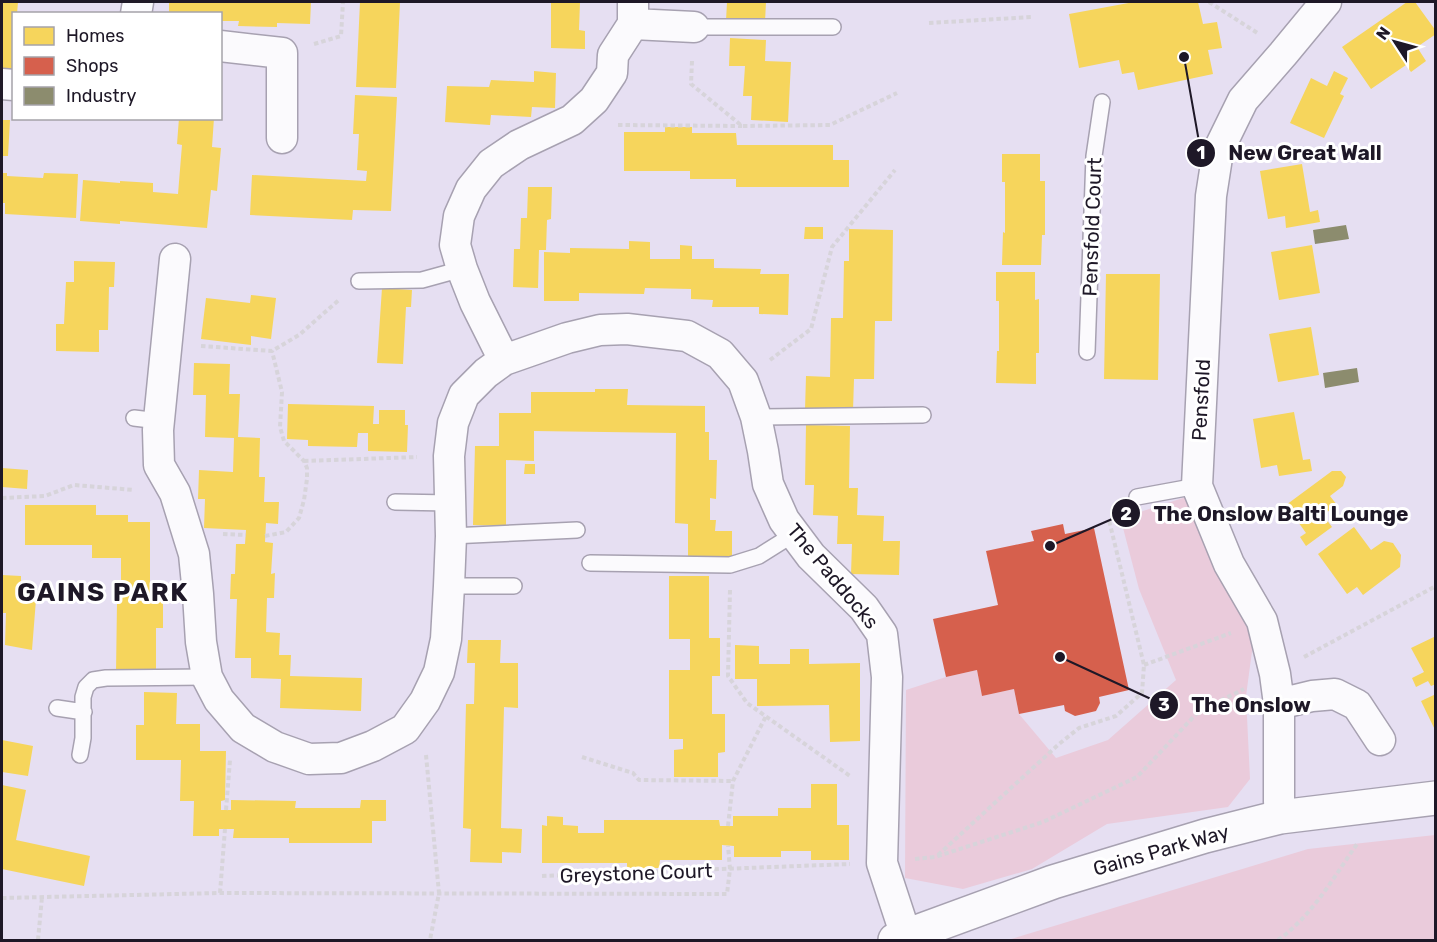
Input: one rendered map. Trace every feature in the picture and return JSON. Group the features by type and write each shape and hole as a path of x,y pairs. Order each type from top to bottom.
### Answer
{"street":[{"name":"Pensfold","path":"1280,818 1279,704 1275,674 1262,621 1229,564 1197,486 1211,196 1218,151 1243,100 1326,2"},
{"path":"504,360 475,302 455,245 459,216 471,189 491,164 519,145 572,120 594,100 612,73 613,55 633,13 694,27"},
{"path":"222,46 282,53 282,138"},
{"name":"The Paddocks","path":"175,259 167,344 147,420 158,430 159,465 175,493 194,554 201,642 207,677 219,699 243,728 275,747 309,759 341,758 373,746 405,729 424,701 439,672 446,639 452,536 449,456 453,423 464,395 486,373 504,360 567,338 600,330 627,329 687,336 720,354 743,381 756,417 768,484 784,520 811,556 864,608 882,634 886,677 882,862 901,938"},
{"path":"1279,704 1312,696 1335,694 1357,705 1380,740"},
{"name":"Gains Park Way","path":"901,938 1053,882 1205,836 1280,818 1436,798"}],"lane":[{"path":"694,27 833,27"},
{"name":"Pensfold Court","path":"1087,352 1094,156 1102,102"},
{"path":"359,281 422,280 462,269"},
{"path":"756,417 923,415"},
{"path":"1137,497 1197,486"},
{"path":"395,502 450,503"},
{"path":"452,536 577,530"},
{"path":"590,563 730,565 759,556 794,534"},
{"path":"449,586 514,586"},
{"path":"80,754 83,738 83,698 86,687 93,680 207,677"},
{"path":"57,708 84,712"}],"path":[{"path":"282,53 341,36 343,2"},
{"path":"1209,2 1254,29"},
{"path":"929,23 1032,17"},
{"path":"694,27 691,84 742,126"},
{"path":"594,100 611,125 830,125 897,93"},
{"path":"743,381 811,329 831,248 895,170"},
{"path":"167,344 272,351 299,335 359,281"},
{"path":"265,536 286,532 299,518 307,479 307,468 304,461 284,441 280,428 282,392 272,351"},
{"path":"304,461 449,456"},
{"path":"2,498 45,496 74,485 175,493"},
{"path":"935,857 1079,728 1116,716 1142,693 1144,665 1109,520"},
{"path":"730,565 729,676 747,703 862,784 885,787"},
{"name":"Greystone Court","path":"542,876 882,862 935,857 1043,822 1137,777 1199,711 1275,674 1436,586"},
{"path":"1144,665 1262,621"},
{"path":"728,826 733,781 766,716"},
{"path":"405,729 424,742 439,893 430,940"},
{"path":"582,757 633,774 639,780 733,781"},
{"path":"220,893 225,829"},
{"path":"1278,940 1290,932 1323,894 1360,841"},
{"name":"Greystone Court","path":"439,893 727,894 730,869 728,846"},
{"path":"2,898 220,893 439,893"},
{"path":"38,940 42,897"}],"shaded area":[{"path":"1186,497 1255,629 1246,696 1250,779 1228,807 1107,824 1032,869 963,889 905,878 906,690 977,670 982,696 1014,689 1019,714 1056,758 1108,740 1176,680 1139,589 1122,524 1143,511"},
{"path":"1435,835 1435,940 1008,940 1308,849"}],"building: Homes":[{"path":"2,2 18,2 17,12 12,12 12,73 2,72"},
{"path":"169,2 311,2 310,24 277,23 277,27 238,26 239,21 222,21 222,12 169,12"},
{"path":"360,2 400,2 396,88 356,87"},
{"path":"551,2 580,2 579,30 585,31 585,49 551,48"},
{"path":"727,2 766,2 765,22 726,21"},
{"path":"1134,2 1198,2 1203,24 1217,22 1222,48 1208,50 1213,74 1138,90 1134,72 1122,74 1119,60 1079,68 1069,14"},
{"path":"1407,2 1415,2 1436,31 1436,34 1417,47 1426,61 1411,72 1406,65 1371,89 1342,47"},
{"path":"730,38 766,40 765,61 791,62 788,122 751,120 752,96 743,96 745,66 729,66"},
{"path":"534,71 556,73 555,108 532,107 531,117 491,115 490,125 445,122 447,86 489,87 491,80 534,82"},
{"path":"1334,71 1348,78 1340,94 1344,96 1324,138 1290,123 1311,78 1327,86"},
{"path":"355,95 397,97 391,211 353,210 352,220 250,215 252,175 366,181 367,171 357,170 359,134 353,134"},
{"path":"2,120 10,120 8,156 2,156"},
{"path":"179,120 214,120 212,147 221,148 217,191 211,190 207,228 120,221 120,224 80,221 83,180 153,183 153,192 178,194 182,145 177,144"},
{"path":"665,127 692,127 692,133 736,133 737,145 833,145 833,160 849,160 849,187 736,187 736,179 690,179 690,171 624,171 624,132 665,132"},
{"path":"1002,154 1040,154 1040,181 1045,181 1045,235 1042,235 1041,265 1002,265 1003,232 1005,233 1005,182 1002,182"},
{"path":"1302,164 1310,212 1318,210 1320,222 1286,228 1285,216 1268,219 1260,171"},
{"path":"2,173 7,173 7,176 43,178 44,173 78,174 76,218 5,214 5,203 2,203"},
{"path":"528,187 552,187 551,219 547,220 546,250 539,250 538,288 513,287 514,249 520,249 521,218 527,218"},
{"path":"805,227 823,227 823,239 804,239"},
{"path":"849,229 893,230 892,321 875,321 874,379 854,379 853,411 805,410 806,376 830,377 831,318 843,318 844,261 849,261"},
{"path":"629,241 650,242 650,259 680,259 680,245 692,246 692,259 714,259 714,268 761,269 760,274 789,274 788,315 759,314 759,307 712,307 713,300 691,299 691,289 645,288 644,294 579,293 579,301 544,301 544,252 570,253 570,248 629,249"},
{"path":"1312,245 1320,293 1279,300 1271,252"},
{"path":"74,261 115,262 114,287 109,287 108,330 99,330 99,352 56,351 56,324 64,324 66,282 74,282"},
{"path":"996,272 1035,272 1035,300 1039,299 1039,353 1036,353 1036,384 996,383 997,351 999,351 999,301 996,301"},
{"path":"1106,274 1160,274 1158,380 1104,379"},
{"path":"382,288 412,290 411,307 406,307 403,364 377,363"},
{"path":"251,295 276,298 271,339 251,336 251,345 201,339 206,298 250,303"},
{"path":"1311,327 1319,375 1278,382 1269,334"},
{"path":"194,363 230,364 229,394 240,394 238,437 260,438 259,477 265,477 264,502 279,502 278,524 266,523 265,542 273,543 271,574 275,573 274,598 267,598 266,632 280,633 279,655 291,655 290,676 362,678 361,711 280,708 281,679 251,678 251,658 235,658 237,599 230,599 231,574 235,574 236,544 245,544 246,530 204,528 205,499 198,499 199,470 233,472 234,438 205,437 206,395 193,395"},
{"path":"595,389 628,389 627,405 705,406 705,432 709,432 709,460 717,460 716,499 710,498 710,520 716,520 715,531 732,531 732,558 688,557 688,524 675,523 676,433 534,431 534,461 506,460 506,526 473,525 475,446 499,446 499,413 531,413 531,392 595,392"},
{"path":"288,404 374,406 373,424 379,424 379,410 405,410 405,425 408,425 407,452 368,451 368,433 358,433 357,447 308,446 308,440 287,439"},
{"path":"1294,412 1303,460 1310,459 1312,471 1279,476 1277,465 1261,468 1253,419"},
{"path":"806,425 850,426 849,488 858,488 857,515 884,516 883,541 900,541 899,575 851,574 852,544 837,544 838,516 813,515 814,485 805,485"},
{"path":"525,464 535,464 535,474 524,474"},
{"path":"2,468 28,470 27,489 2,487"},
{"path":"1332,471 1341,471 1346,477 1343,486 1330,496 1337,505 1323,515 1332,527 1306,546 1300,537 1306,533 1286,505"},
{"path":"25,505 96,505 96,515 128,515 128,522 150,522 150,601 163,601 163,628 156,628 156,673 116,673 117,602 121,602 121,558 92,558 92,545 25,545"},
{"path":"1354,527 1371,550 1384,541 1393,543 1401,555 1400,567 1363,595 1357,587 1347,594 1318,554"},
{"path":"2,575 21,576 21,585 37,587 32,650 5,645 6,613 2,613"},
{"path":"669,576 709,576 709,638 720,638 720,676 712,676 712,714 725,714 725,752 718,753 718,777 674,777 674,750 683,749 683,739 669,739 669,670 690,670 690,639 669,639"},
{"path":"1436,636 1436,684 1431,686 1428,681 1416,687 1412,678 1424,672 1411,648"},
{"path":"468,640 501,640 500,663 518,663 518,708 504,707 501,828 522,829 521,853 502,852 502,863 470,862 471,829 463,828 466,704 474,704 475,663 467,663"},
{"path":"735,645 759,646 759,664 790,664 790,649 809,649 809,664 860,663 860,741 830,742 829,705 757,706 757,679 735,679"},
{"path":"144,692 177,693 176,724 200,724 200,751 226,751 225,800 221,801 221,810 231,810 231,800 296,801 295,808 360,808 361,800 386,800 386,821 372,821 372,843 289,843 289,838 233,838 234,829 219,829 219,836 193,836 194,801 180,801 181,760 136,760 136,725 144,725"},
{"path":"1436,694 1436,732 1421,701"},
{"path":"2,740 33,746 28,776 2,772"},
{"path":"811,784 837,784 837,825 849,825 849,860 811,860 811,851 781,851 781,857 734,857 734,846 722,845 722,860 660,860 659,868 627,868 627,863 542,863 542,825 547,826 547,816 563,817 563,825 578,826 578,833 604,833 604,820 719,820 720,826 733,826 733,816 778,816 778,808 811,808"},
{"path":"2,785 26,790 16,840 90,856 84,886 2,869"}],"building: Shops":[{"path":"1063,524 1065,534 1094,528 1129,690 1099,697 1100,703 1096,711 1075,716 1065,711 1064,705 1019,714 1014,689 982,696 977,670 946,677 933,619 998,605 986,551 1034,541 1031,531"}],"building: Industry":[{"path":"1346,225 1349,239 1315,244 1313,230"},
{"path":"1357,368 1359,382 1325,388 1323,373"}],"place":[{"name":"New Great Wall","path":"1184,57"},
{"name":"The Onslow Balti Lounge","path":"1050,546"},
{"name":"The Onslow","path":"1060,657"}],"district":[{"name":"GAINS PARK","path":"103,592"}]}
